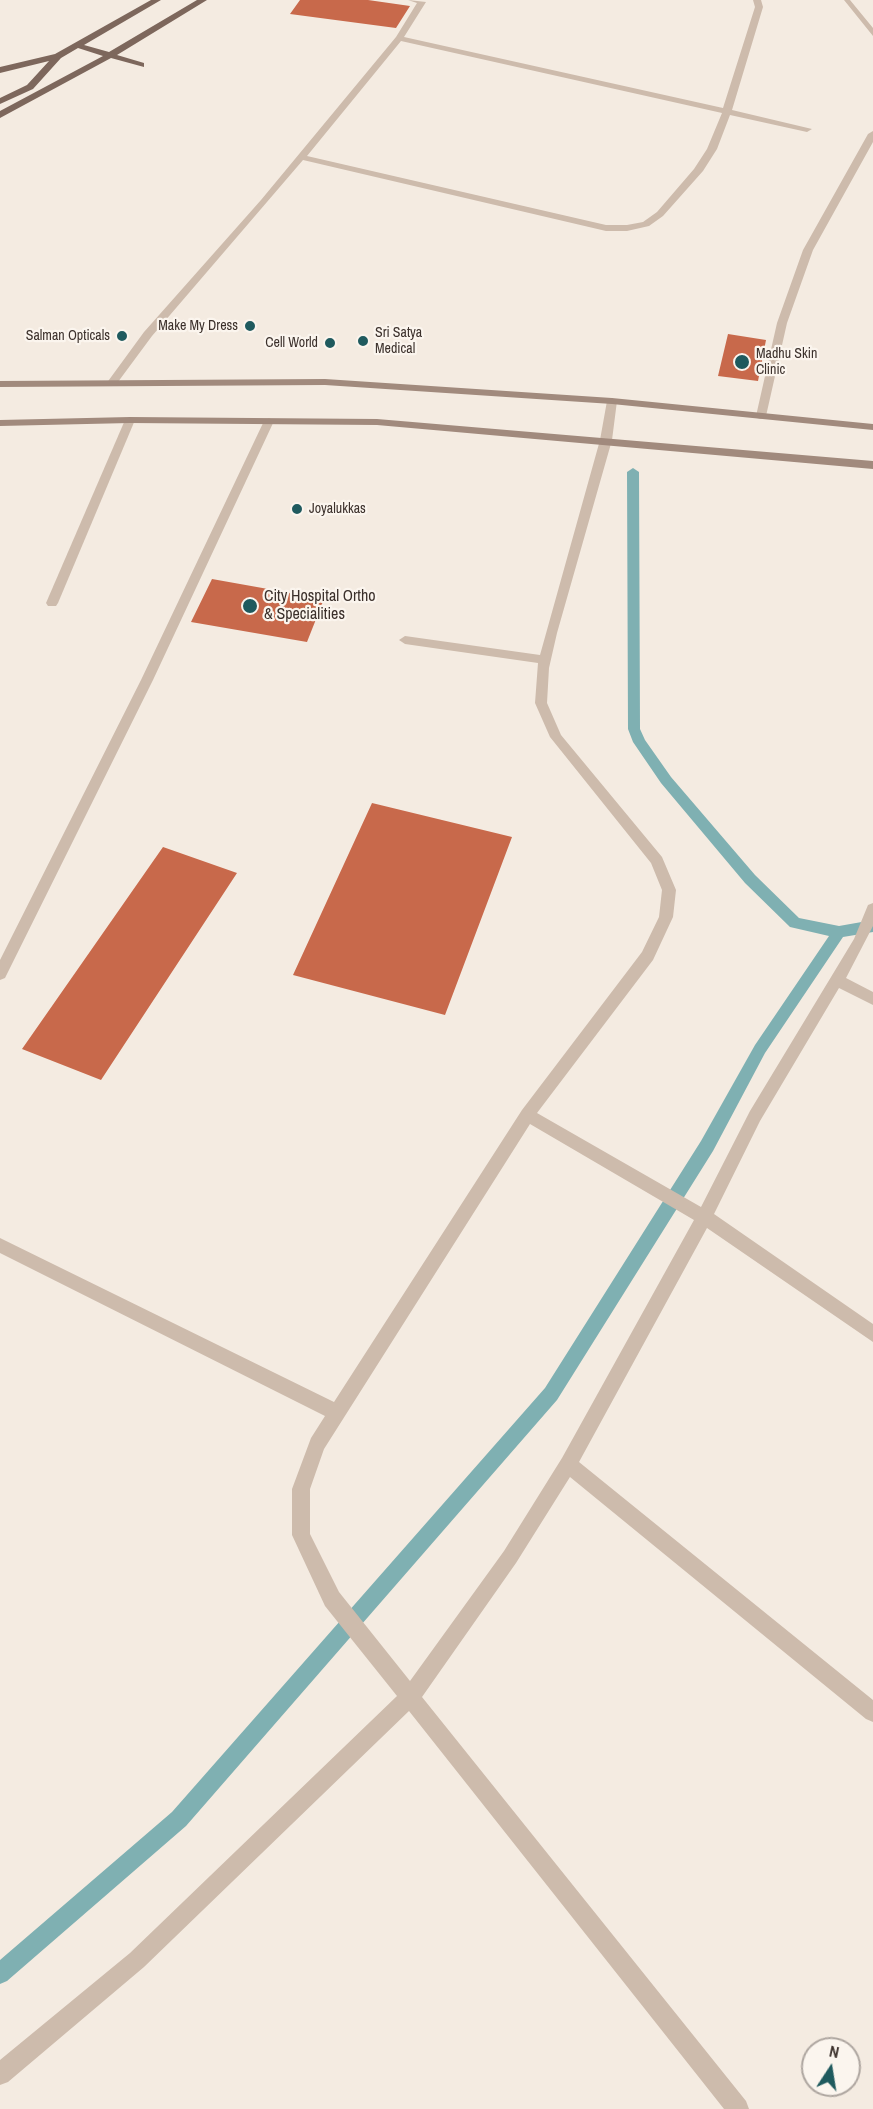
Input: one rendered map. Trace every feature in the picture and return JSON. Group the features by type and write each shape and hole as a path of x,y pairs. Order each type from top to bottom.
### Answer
{"main road":[{"path":"0,70 58,56 157,0"},
{"path":"0,115 111,55 203,0"},
{"path":"77,45 141,64"},
{"path":"0,101 30,87 58,56"},
{"path":"0,384 325,382 612,401 873,427"},
{"path":"0,423 130,420 377,422 606,440 873,465"}],"street":[{"path":"111,384 148,334 399,38 422,2 412,0"},
{"path":"300,157 578,223 606,228 627,228 646,224 660,214 698,171 712,148 727,111 759,8 757,0"},
{"path":"847,1 873,33"},
{"path":"399,38 807,129"},
{"path":"761,416 782,323 808,250 873,134"},
{"path":"612,401 606,440 545,660 541,703 556,737 657,861 669,890 666,917 648,956 527,1115 317,1444 301,1489 301,1535 332,1599 738,2109"},
{"path":"52,603 130,420"},
{"path":"0,974 147,680 269,421"},
{"path":"405,640 545,660"},
{"path":"0,2074 137,1960 411,1696 510,1557 568,1464 704,1217 755,1116 860,942 873,909"},
{"path":"837,980 873,999"},
{"path":"527,1115 704,1217 873,1334"},
{"path":"0,1245 337,1413"},
{"path":"568,1464 873,1712"}],"building":[{"path":"300,0 368,0 410,6 396,28 290,14"},
{"path":"728,334 766,340 758,381 718,376"},
{"path":"212,579 324,599 307,642 191,622"},
{"path":"372,803 512,837 445,1015 293,975"},
{"path":"163,847 237,873 101,1080 22,1049"}],"waterway":[{"path":"633,472 634,729 639,742 666,780 750,879 795,923 839,932"},
{"path":"839,932 873,926"},
{"path":"0,1974 179,1819 551,1394 707,1146 760,1049 839,932"}],"place":[{"name":"Make My Dress","path":"250,326"},
{"name":"Salman Opticals","path":"122,336"},
{"name":"Sri Satya Medical","path":"363,341"},
{"name":"Cell World","path":"330,343"},
{"name":"Madhu Skin Clinic","path":"742,362"},
{"name":"Joyalukkas","path":"297,509"},
{"name":"City Hospital Ortho & Specialities","path":"250,606"}]}
